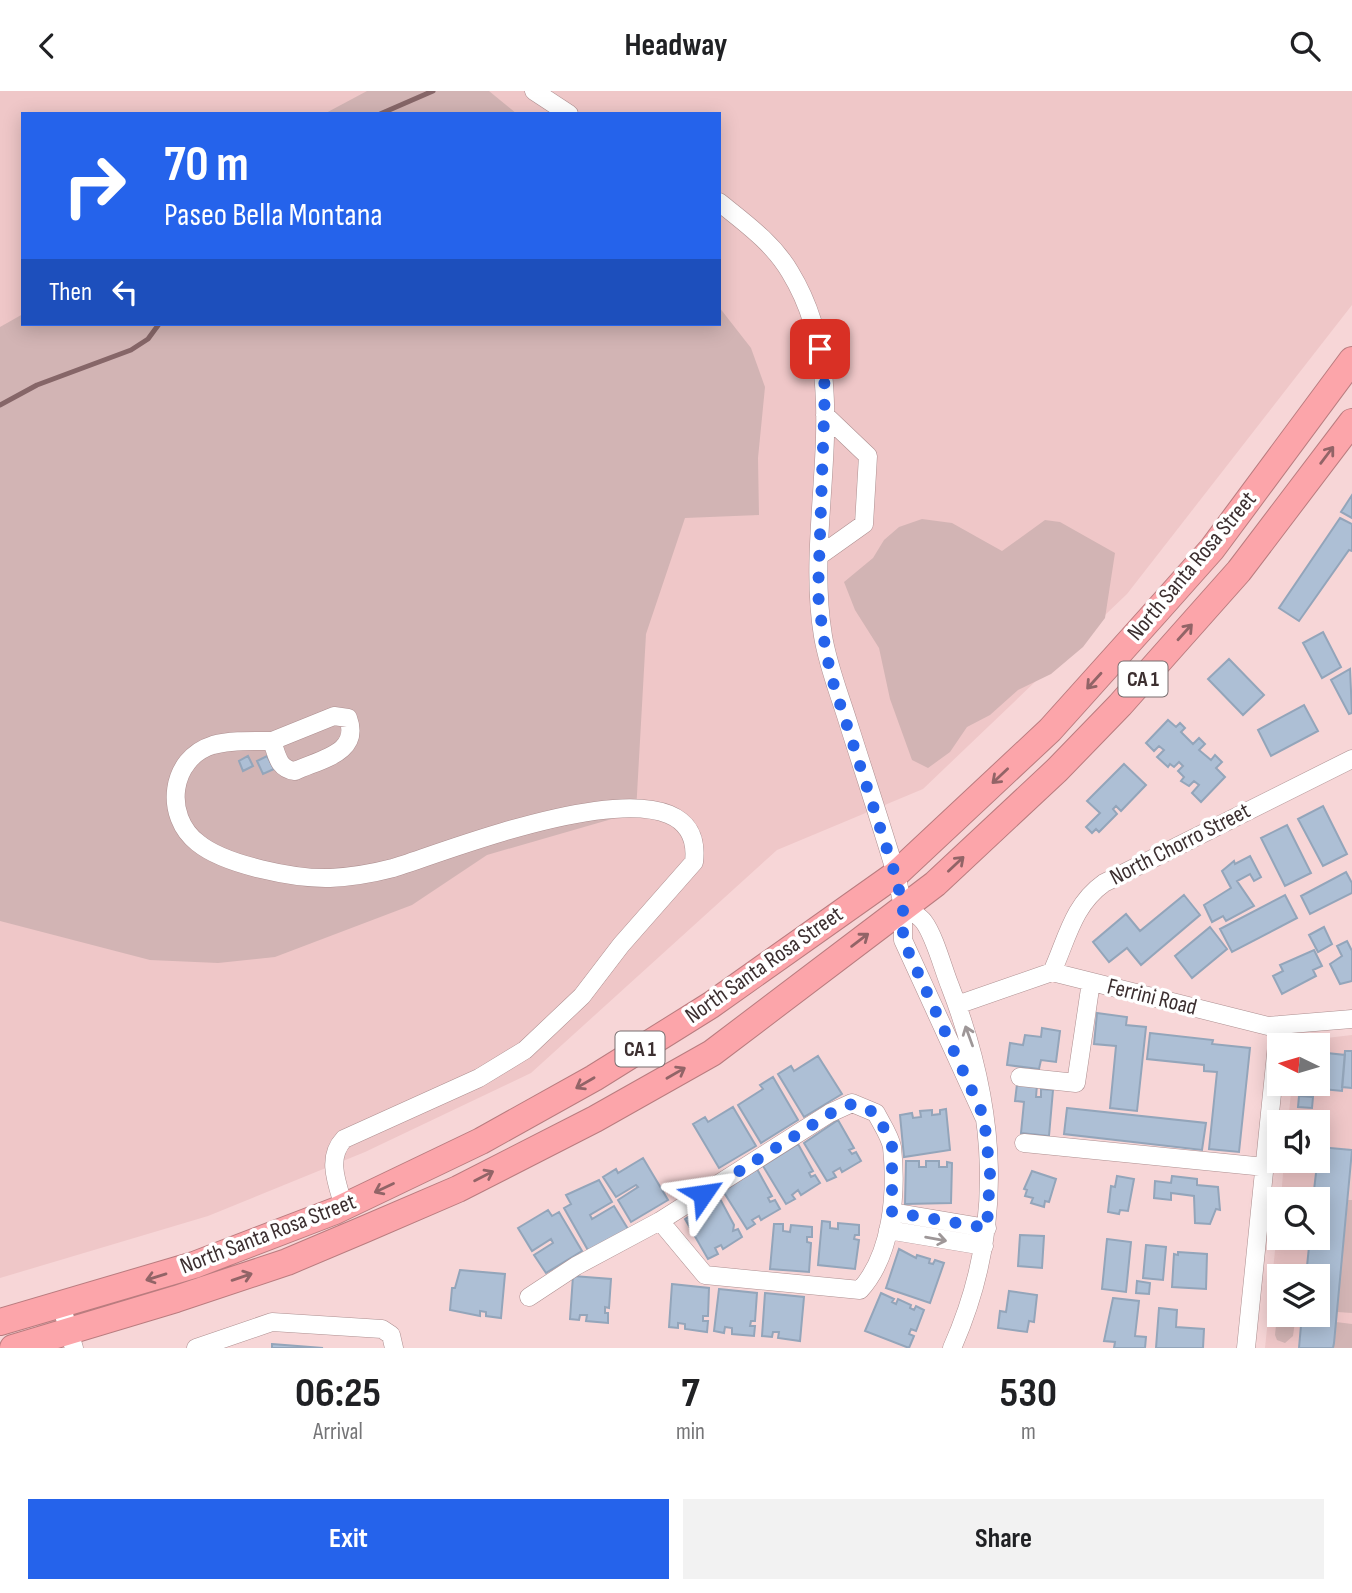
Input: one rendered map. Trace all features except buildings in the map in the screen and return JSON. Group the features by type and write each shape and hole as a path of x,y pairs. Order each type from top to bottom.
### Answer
{"highway":[{"name":"North Santa Rosa Street","path":"0,1322 67,1328 194,1265 344,1207 481,1141 594,1078 711,1005 895,874 1049,730 1212,549 1352,360"},
{"name":"North Santa Rosa Street","path":"13,1348 67,1328 176,1299 287,1262 471,1183 595,1119 712,1053 934,884 1056,770 1120,705 1239,571 1352,422"}],"street":[{"path":"534,91 566,112"},
{"path":"721,204 762,237 790,271 807,308 820,349 825,415 818,594 831,676 895,874 903,906 903,940 984,1117"},
{"path":"819,556 864,524 868,456 825,415"},
{"path":"272,741 212,745 190,758 177,778 174,798 181,822 198,843 263,869 331,878 389,869 564,815 616,806 670,813 688,826 696,844 694,862 621,945 582,996 525,1050 480,1078 344,1139 335,1148 334,1168 344,1207"},
{"name":"North Chorro Street","path":"1052,972 1086,895 1104,883 1352,759"},
{"path":"903,906 924,922 957,1005 973,1049 984,1117 990,1173 987,1228 984,1246 952,1348"},
{"path":"957,1005 1052,972"},
{"name":"Ferrini Road","path":"1052,972 1268,1026 1352,1019"},
{"path":"1020,1077 1076,1083 1091,982"},
{"path":"1246,1348 1279,1025"},
{"path":"529,1297 576,1266 660,1221 831,1113 852,1104 876,1113 892,1144 892,1212 874,1275 860,1290 705,1275 660,1221"},
{"path":"1024,1143 1265,1167"},
{"path":"892,1212 987,1228"},
{"path":"888,1230 984,1246"},
{"path":"196,1348 272,1322 294,1322 382,1329 391,1335 394,1348"}],"shaded area":[{"path":"0,91 1352,91 1352,305 1127,594 923,789 777,850 531,1073 365,1152 208,1216 0,1278"},
{"path":"367,91 489,91 515,112 328,112"},
{"path":"721,310 751,348 765,387 758,458 759,515 685,518 646,634 636,812 487,855 412,905 275,957 218,963 150,960 0,921 0,327 21,315 21,326 721,326"},
{"path":"922,519 952,523 1002,551 1045,520 1060,522 1115,553 1105,618 1083,647 1051,674 1018,690 990,715 967,727 950,752 928,768 912,760 890,699 879,648 855,610 844,582 873,558 884,540 899,527"},
{"path":"1352,1035 1352,1348 1265,1348 1267,1327 1330,1327 1330,1264 1274,1264 1275,1250 1330,1250 1330,1187 1282,1187 1283,1173 1330,1173 1330,1110 1289,1110 1291,1096 1330,1096 1330,1038"},
{"path":"1348,1200 1352,1200 1352,1313 1337,1312"},
{"path":"1336,1322 1352,1324 1352,1348 1333,1348"},
{"path":"1276,1327 1294,1327 1293,1336 1285,1343 1277,1340"}],"waterway":[{"path":"385,112 433,91"},
{"path":"0,405 37,385 131,350 148,339 158,326"}],"route":[{"path":"703,1194 831,1113 852,1104 876,1113 892,1144 892,1212 987,1228 991,1200 984,1117 903,940 903,906 888,847 831,676 818,594 825,388 820,349"}]}
